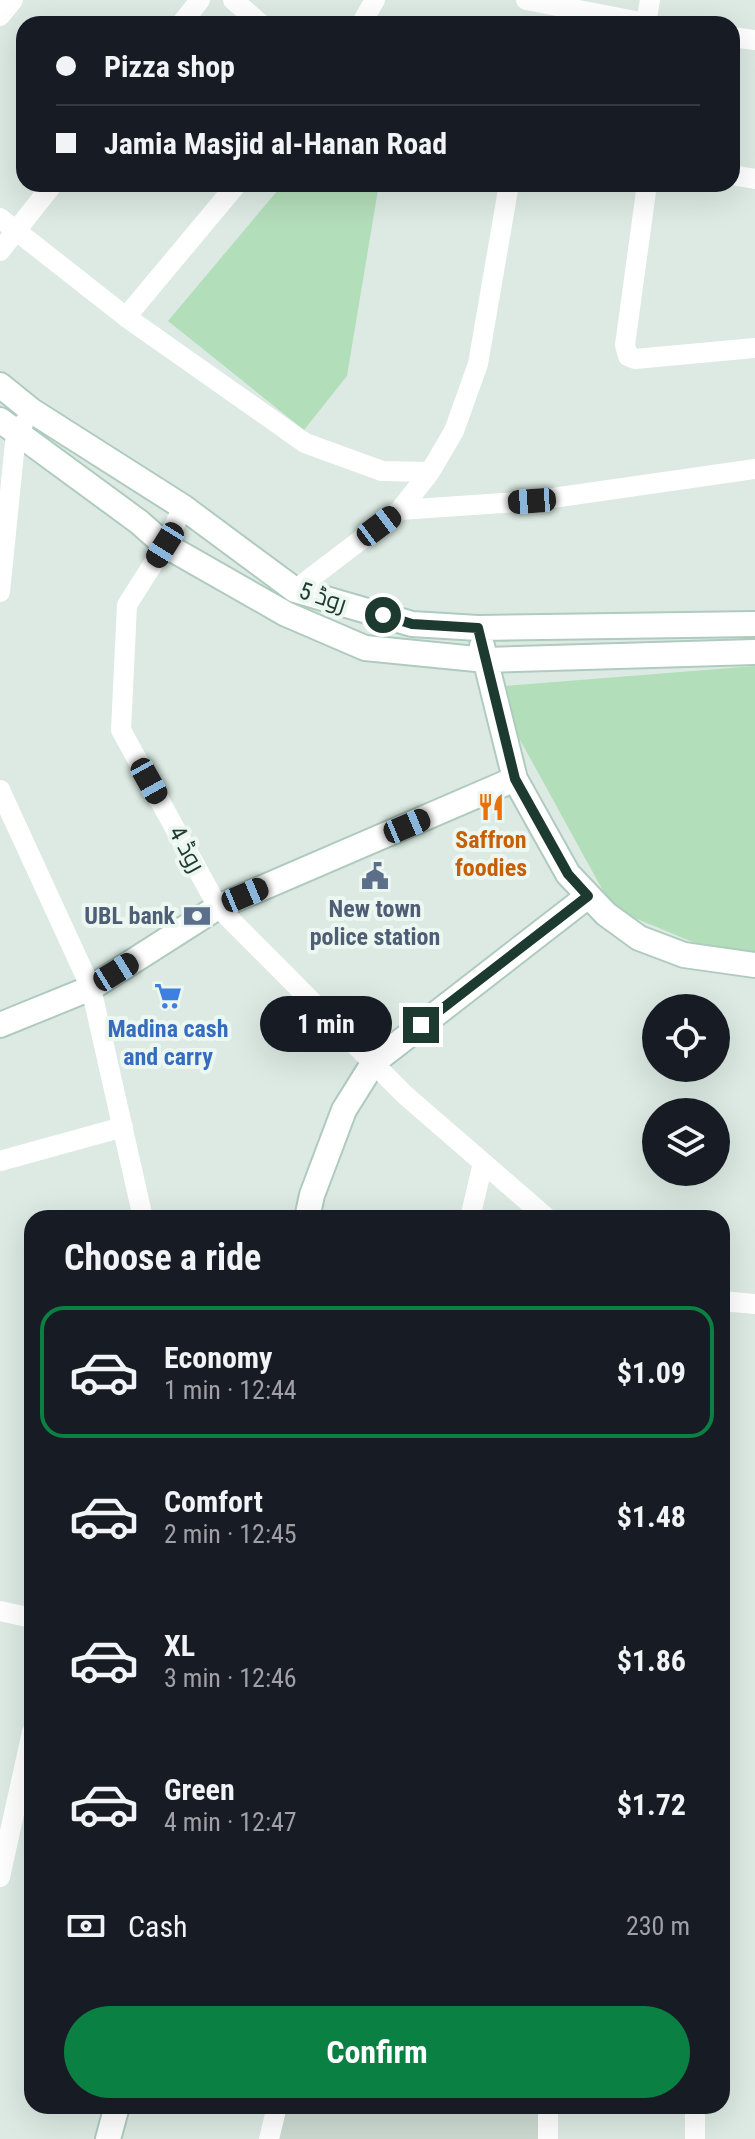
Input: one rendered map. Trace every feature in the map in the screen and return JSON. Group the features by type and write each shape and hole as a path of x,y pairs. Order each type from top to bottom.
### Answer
{"main road":[{"name":"روڈ 5","path":"0,385 32,411 183,507 295,590 412,624 478,628 755,624"},
{"name":"روڈ 5","path":"8,426 139,522 165,545 286,614 365,648 486,660 755,652"},
{"path":"478,628 515,779 568,874 606,914 639,938 684,955 755,965"},
{"path":"0,1025 91,988 218,907 515,779"},
{"path":"309,1210 344,1110 374,1062 588,896"},
{"path":"108,2139 115,2114"}],"street":[{"path":"0,16 13,0"},
{"path":"187,16 200,0"},
{"path":"233,0 252,16"},
{"path":"526,0 607,16"},
{"path":"0,251 8,224 44,192"},
{"path":"126,317 230,192"},
{"path":"295,590 400,510 430,472 454,431 478,364 508,192"},
{"path":"646,192 625,345 628,356 635,359 755,348"},
{"path":"8,224 126,317 305,443 382,471 430,472"},
{"path":"1,581 8,426 32,411"},
{"path":"400,510 532,501 755,469"},
{"name":"روڈ 4","path":"183,507 165,545 127,605 121,730 218,907 405,1095 538,1210"},
{"path":"0,790 9,830 91,988 141,1210"},
{"path":"0,1161 123,1127"},
{"path":"472,1210 483,1163"},
{"path":"730,1302 755,1304"},
{"path":"0,1611 24,1616"},
{"path":"0,1877 24,1768"},
{"path":"269,2139 275,2114"},
{"path":"548,2114 548,2139"},
{"path":"695,2114 695,2139"}],"shaded area":[{"path":"274,2114 548,2114 548,2139 269,2139"}],"green space":[{"path":"276,192 378,192 347,376 304,430 168,321"},
{"path":"755,666 755,963 748,965 613,909 491,687"}],"place":[{"name":"Saffron foodies","path":"491,807"},
{"name":"New town police station","path":"375,876"},
{"name":"UBL bank","path":"197,916"},
{"name":"Madina cash and carry","path":"168,996"}],"route":[{"path":"383,615 412,624 478,628 515,779 568,874 588,896 421,1025"}]}
